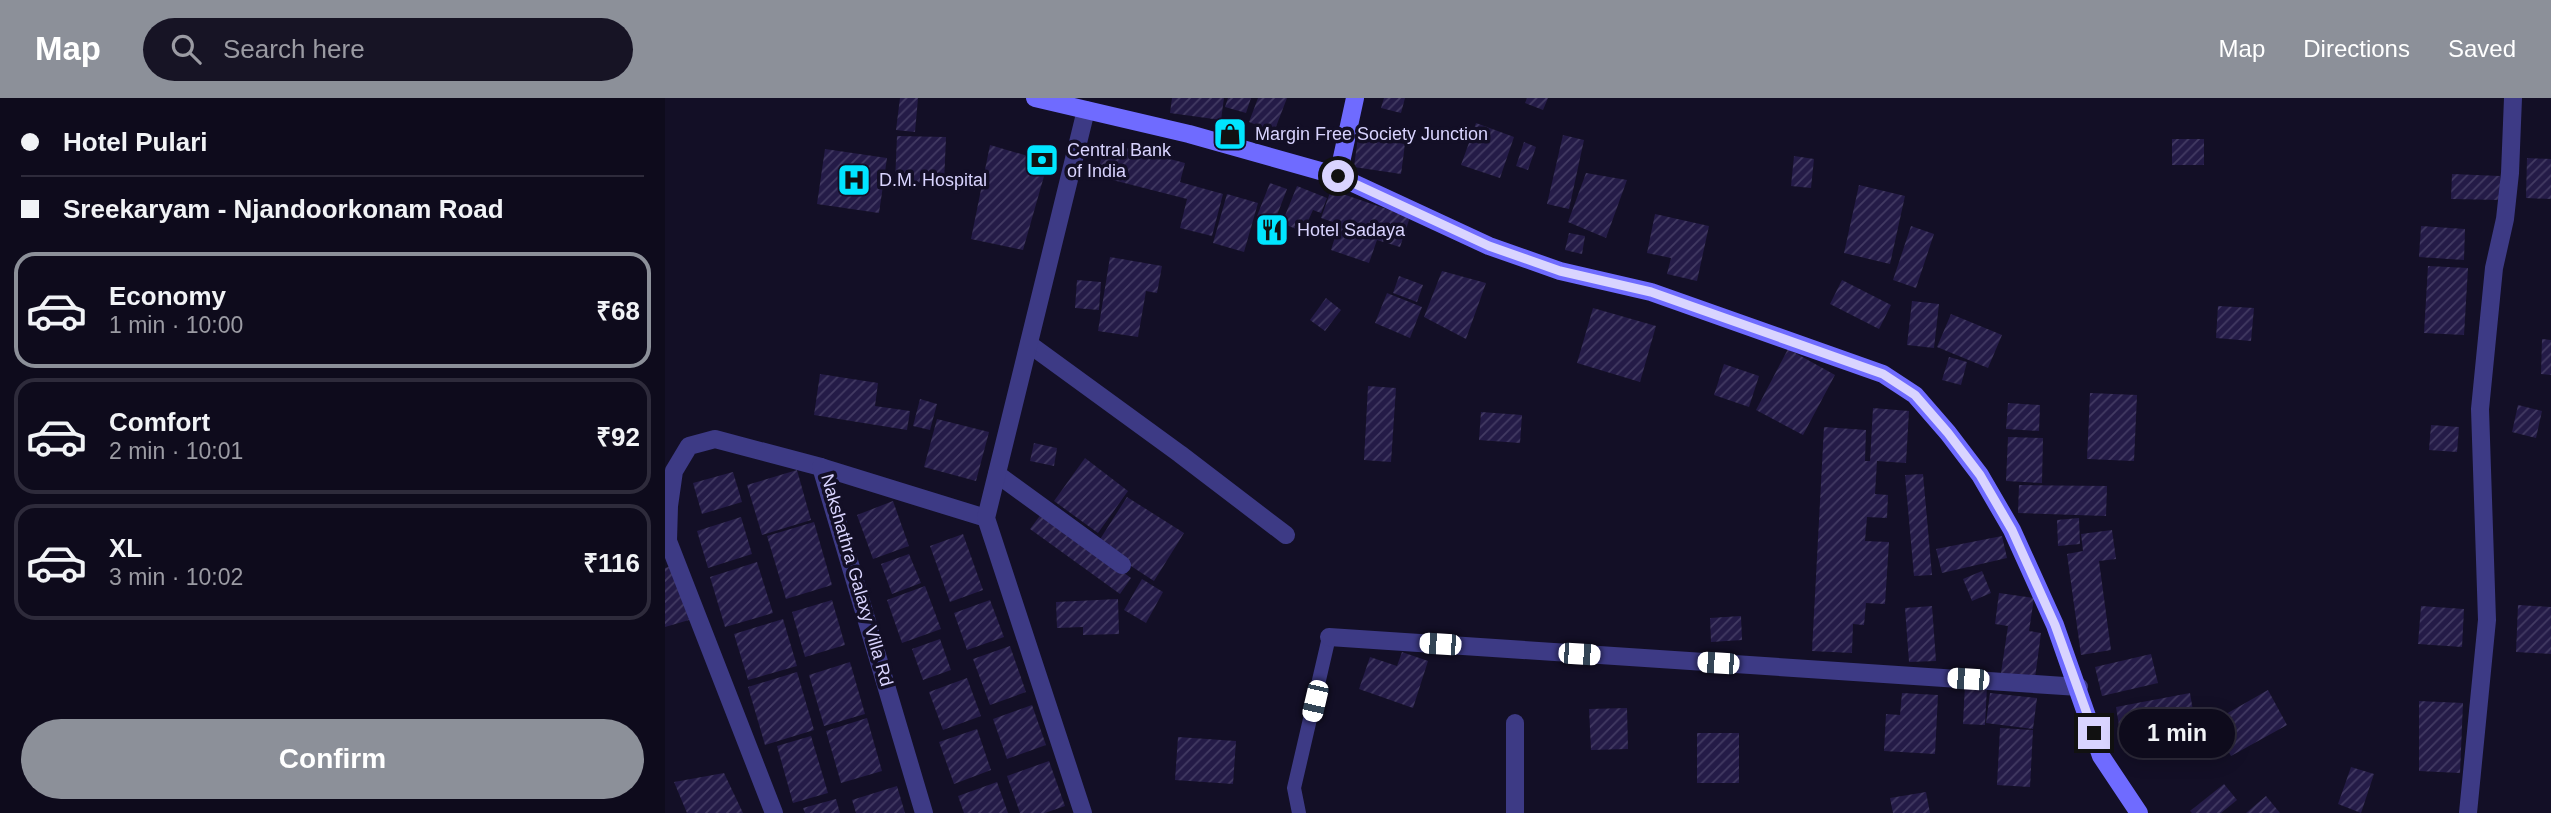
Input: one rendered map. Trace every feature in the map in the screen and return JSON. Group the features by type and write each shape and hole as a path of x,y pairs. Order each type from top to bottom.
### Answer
{"main road":[{"path":"1035,98 1189,134 1338,176 1489,246 1560,271 1651,292 1883,374 1915,395 1980,475 2012,530 2055,625 2079,687 2101,756 2139,813"},
{"path":"1338,176 1355,98"}],"street":[{"path":"2468,813 2487,620 2480,409 2494,268 2505,219 2510,173 2513,98"},
{"path":"1083,813 986,518 1086,110"},
{"path":"1029,344 1286,535"},
{"path":"774,813 668,541 669,506 674,471 688,446 715,439 821,467"},
{"name":"Nakshathra Galaxy Villa Rd","path":"821,467 986,518"},
{"name":"Nakshathra Galaxy Villa Rd","path":"821,467 924,813"},
{"path":"997,474 1122,565"},
{"path":"1329,637 2079,687"},
{"path":"1515,723 1515,813"}],"lane":[{"path":"1299,813 1294,788 1329,637"}],"building":[{"path":"900,98 918,98 915,132 896,130"},
{"path":"1172,98 1224,98 1221,120 1170,113"},
{"path":"1228,98 1251,98 1246,113 1225,107"},
{"path":"1258,98 1287,98 1274,132 1249,122"},
{"path":"1384,98 1405,98 1401,113 1381,108"},
{"path":"1527,98 1548,98 1543,110 1525,103"},
{"path":"1476,123 1514,137 1500,178 1461,165"},
{"path":"1563,135 1584,140 1569,209 1547,204"},
{"path":"897,136 946,137 944,183 895,182"},
{"path":"1358,137 1405,144 1401,174 1354,167"},
{"path":"2172,139 2204,139 2204,165 2172,165"},
{"path":"1105,142 1185,163 1180,182 1223,194 1212,236 1180,228 1187,199 1097,176"},
{"path":"1524,142 1536,147 1528,170 1516,166"},
{"path":"990,145 1048,162 1023,250 971,239"},
{"path":"825,149 887,158 879,213 817,204"},
{"path":"1794,156 1814,159 1811,188 1791,186"},
{"path":"2527,158 2551,159 2551,199 2526,198"},
{"path":"1586,173 1627,180 1606,238 1568,222"},
{"path":"2452,174 2500,176 2500,200 2451,199"},
{"path":"1270,183 1287,189 1274,223 1257,216"},
{"path":"1859,185 1905,196 1890,264 1844,253"},
{"path":"1297,186 1327,198 1321,213 1313,210 1303,232 1282,223"},
{"path":"1331,190 1410,217 1400,247 1377,240 1369,263 1331,250 1339,224 1321,218"},
{"path":"1227,194 1258,203 1244,252 1213,243"},
{"path":"1655,214 1709,226 1697,281 1667,274 1671,258 1647,253"},
{"path":"1911,226 1934,234 1916,288 1893,280"},
{"path":"2421,226 2465,229 2464,260 2419,257"},
{"path":"1569,233 1585,236 1582,254 1565,250"},
{"path":"1110,257 1162,266 1157,293 1146,291 1138,337 1098,331"},
{"path":"2428,266 2468,268 2464,335 2424,333"},
{"path":"1442,271 1486,283 1466,339 1424,317"},
{"path":"1399,276 1423,285 1417,302 1393,293"},
{"path":"1077,280 1101,282 1099,310 1075,308"},
{"path":"1842,280 1891,305 1879,329 1830,304"},
{"path":"1387,293 1422,307 1410,338 1375,323"},
{"path":"1326,298 1341,310 1325,331 1310,320"},
{"path":"1912,301 1939,304 1934,348 1907,345"},
{"path":"2218,306 2254,308 2251,341 2216,338"},
{"path":"1593,308 1656,326 1640,382 1577,363"},
{"path":"1951,314 2002,335 1988,368 1937,347"},
{"path":"2542,339 2551,340 2551,375 2541,374"},
{"path":"1788,349 1835,375 1803,435 1756,410"},
{"path":"1949,357 1967,362 1961,385 1942,380"},
{"path":"1724,364 1759,376 1749,407 1714,395"},
{"path":"820,374 878,383 875,406 910,411 907,430 814,415"},
{"path":"1368,386 1396,388 1391,462 1364,460"},
{"path":"2090,393 2137,395 2134,461 2087,459"},
{"path":"920,399 937,404 930,430 913,426"},
{"path":"2008,403 2040,405 2039,431 2006,429"},
{"path":"2518,405 2542,411 2536,438 2512,432"},
{"path":"1873,408 1909,411 1906,463 1877,461 1875,494 1888,495 1887,518 1867,517 1865,541 1889,542 1885,604 1866,603 1864,625 1853,624 1852,653 1812,651 1824,427 1866,430 1865,461 1870,461"},
{"path":"1481,412 1522,415 1520,443 1479,440"},
{"path":"937,419 989,432 976,481 924,467"},
{"path":"2431,425 2459,427 2457,452 2429,450"},
{"path":"2008,437 2043,438 2042,483 2006,481"},
{"path":"1034,443 1057,448 1054,466 1030,461"},
{"path":"1085,458 1128,491 1098,533 1054,501"},
{"path":"797,470 811,520 762,535 747,485"},
{"path":"733,472 742,502 702,514 693,483"},
{"path":"1923,474 1932,575 1914,576 1905,475"},
{"path":"2019,485 2107,486 2106,516 2018,513"},
{"path":"1127,497 1184,533 1154,581 1097,544"},
{"path":"893,501 909,546 873,559 857,515"},
{"path":"1042,513 1131,578 1120,594 1030,529"},
{"path":"741,517 752,554 708,568 697,531"},
{"path":"2079,518 2080,544 2058,546 2057,520"},
{"path":"814,522 832,585 786,599 767,536"},
{"path":"2112,530 2116,559 2099,561 2111,650 2081,655 2067,554 2083,551 2081,534"},
{"path":"963,534 983,590 950,602 930,546"},
{"path":"2002,536 2007,558 1942,573 1936,549"},
{"path":"909,554 921,583 892,594 881,564"},
{"path":"757,562 773,613 725,627 710,577"},
{"path":"672,566 689,620 665,627 665,568"},
{"path":"1982,571 1991,593 1972,601 1963,579"},
{"path":"1142,579 1163,592 1146,623 1124,610"},
{"path":"925,586 941,629 902,643 887,600"},
{"path":"1999,593 2034,598 2029,631 2041,633 2035,678 2001,673 2008,626 1995,624"},
{"path":"1118,599 1119,634 1083,635 1083,627 1057,628 1056,602"},
{"path":"832,600 845,645 805,657 792,612"},
{"path":"990,600 1004,637 967,650 954,613"},
{"path":"2518,605 2551,607 2551,654 2516,652"},
{"path":"1932,606 1936,661 1909,662 1905,608"},
{"path":"2421,606 2464,609 2462,647 2418,644"},
{"path":"1741,616 1742,640 1711,642 1710,618"},
{"path":"783,619 797,666 748,680 734,634"},
{"path":"940,639 951,670 923,680 912,649"},
{"path":"1010,646 1026,692 990,705 973,659"},
{"path":"1402,652 1428,661 1413,708 1359,689 1370,657 1397,666"},
{"path":"2151,654 2158,683 2102,696 2095,667"},
{"path":"850,662 865,714 824,726 809,675"},
{"path":"797,672 814,730 765,745 748,687"},
{"path":"967,678 981,716 943,730 929,692"},
{"path":"1965,684 1987,685 1985,725 1963,724"},
{"path":"2268,690 2287,725 2231,756 2212,722"},
{"path":"1902,693 1938,695 1935,754 1884,751 1886,714 1900,715"},
{"path":"1990,693 2037,698 2033,729 1986,723"},
{"path":"2190,693 2194,717 2120,732 2116,707"},
{"path":"2419,701 2463,703 2460,773 2419,771"},
{"path":"1032,705 1046,745 1007,759 993,719"},
{"path":"1627,708 1628,749 1591,750 1589,709"},
{"path":"867,718 882,771 841,783 826,731"},
{"path":"2000,728 2033,730 2030,787 1997,785"},
{"path":"2169,728 2176,747 2145,756 2139,737"},
{"path":"977,729 991,770 954,784 939,742"},
{"path":"1697,733 1739,733 1739,783 1697,783"},
{"path":"811,736 828,793 793,803 777,746"},
{"path":"1178,737 1236,741 1233,784 1175,780"},
{"path":"1049,761 1065,806 1045,813 1020,813 1007,776"},
{"path":"2351,767 2374,774 2361,813 2338,804"},
{"path":"724,773 743,813 687,813 674,782"},
{"path":"997,782 1008,813 964,813 958,796"},
{"path":"2224,784 2237,800 2221,813 2190,811"},
{"path":"897,786 905,813 856,813 852,800"},
{"path":"1926,792 1930,813 1893,813 1890,798"},
{"path":"2266,796 2280,813 2246,813"},
{"path":"836,799 840,813 805,813 803,808"}],"place":[{"name":"Margin Free Society Junction","path":"1230,134"},
{"name":"Central Bank of India","path":"1042,160"},
{"name":"D.M. Hospital","path":"854,180"},
{"name":"Hotel Sadaya","path":"1272,230"}],"route":[{"path":"1338,176 1489,246 1560,271 1651,292 1883,374 1915,395 1980,475 2012,530 2055,625 2094,733"}]}
